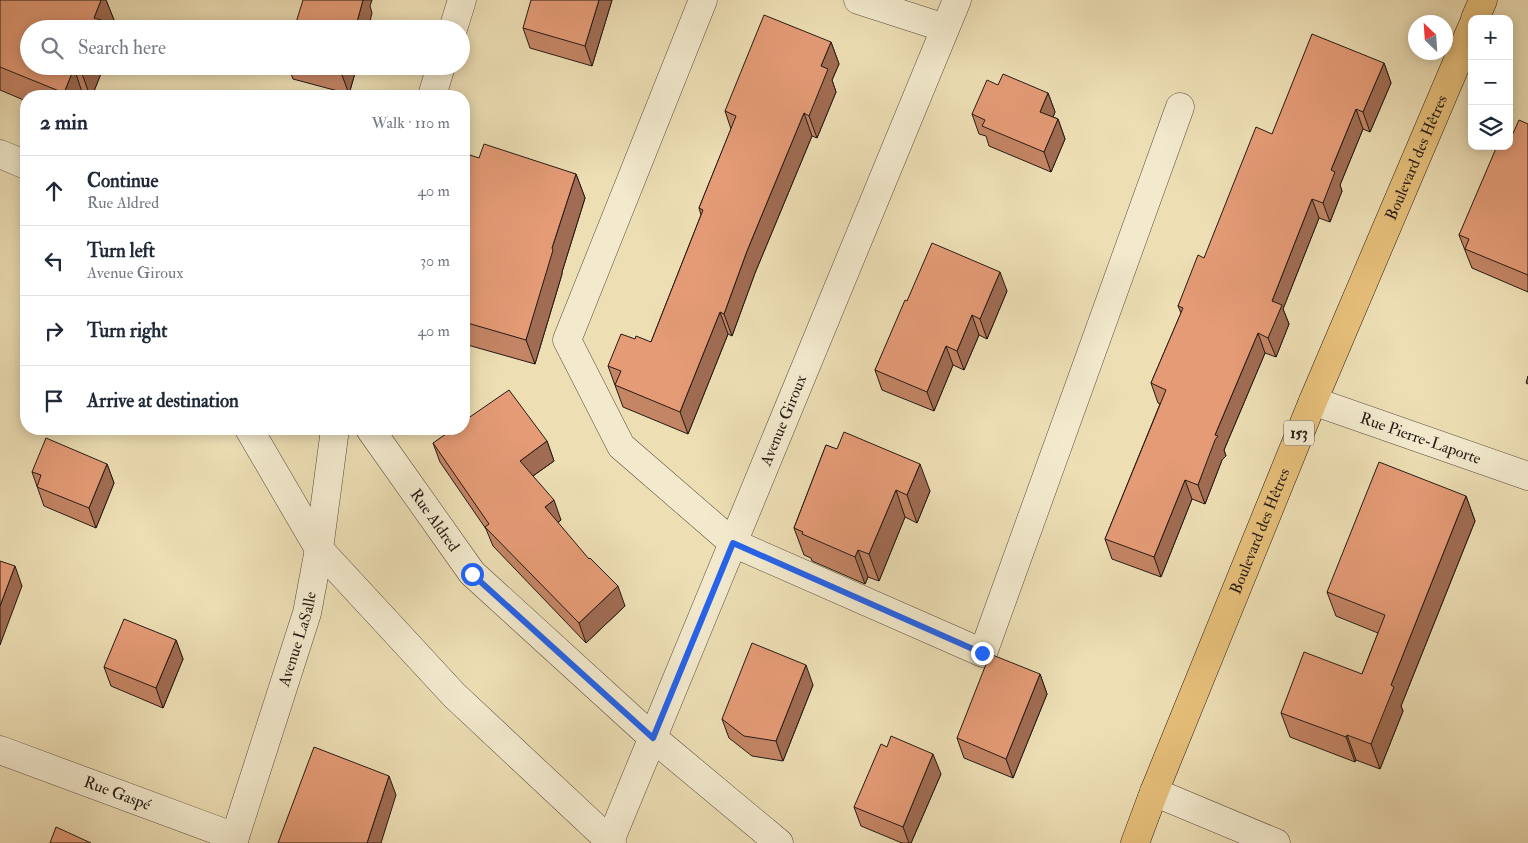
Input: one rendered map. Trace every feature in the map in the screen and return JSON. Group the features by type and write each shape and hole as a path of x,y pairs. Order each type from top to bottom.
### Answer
{"main road":[{"path":"1477,15 1483,0"},
{"name":"Boulevard des Hêtres","path":"1135,843 1313,400 1468,35"}],"street":[{"path":"456,20 462,0"},
{"path":"703,0 568,340 621,446 733,543 982,653 1180,107"},
{"path":"858,0 945,28"},
{"name":"Avenue Giroux","path":"611,842 957,0"},
{"path":"434,90 439,75"},
{"path":"0,154 20,162"},
{"name":"Rue Pierre-Laporte","path":"1313,400 1528,476"},
{"path":"252,435 319,549 454,695 611,842"},
{"name":"Avenue LaSalle","path":"234,840 307,612 319,549 334,435"},
{"name":"Rue Aldred","path":"374,435 472,574 653,738 779,843"},
{"name":"Rue Gaspé","path":"0,750 234,840"},
{"path":"1154,792 1276,843"}],"building":[{"path":"0,0 101,0 94,18 101,20 20,20 20,75 71,75 65,90 57,90 0,67"},
{"path":"303,0 363,0 357,20 297,20"},
{"path":"531,0 599,0 585,46 523,28"},
{"path":"764,15 831,42 821,66 828,69 809,116 804,113 747,251 724,314 720,312 680,412 615,385 621,371 608,366 621,334 635,339 636,336 651,342 703,210 699,208 736,116 725,111"},
{"path":"1312,34 1384,63 1363,112 1356,109 1331,170 1335,172 1323,203 1312,199 1272,301 1282,305 1268,338 1258,333 1215,435 1218,436 1198,485 1185,480 1154,557 1105,539 1166,390 1151,383 1183,308 1178,306 1198,255 1204,258 1256,127 1272,134"},
{"path":"1003,74 1048,93 1040,112 1058,119 1044,152 982,126 985,120 972,114 987,80 998,85"},
{"path":"1519,120 1528,124 1528,275 1465,249 1469,239 1459,235 1495,150 1513,150 1513,134"},
{"path":"484,144 576,174 552,248 553,250 526,340 470,324 470,155 479,158"},
{"path":"932,243 1000,272 980,319 972,315 957,351 946,346 927,392 875,370"},
{"path":"509,390 547,441 520,461 554,500 545,507 589,559 618,586 579,623 485,527 489,524 433,443 444,435 470,435 470,417"},
{"path":"844,432 920,464 907,495 896,490 869,554 858,550 855,557 802,534 803,532 794,528 826,445 837,449"},
{"path":"46,438 107,464 89,508 37,487 41,475 32,472"},
{"path":"1379,462 1466,496 1391,685 1394,687 1371,744 1347,735 1346,737 1281,713 1304,652 1362,674 1385,615 1327,592"},
{"path":"0,561 15,566 0,606"},
{"path":"124,619 176,640 156,688 104,667"},
{"path":"752,643 806,665 776,741 744,736 722,719"},
{"path":"990,654 1040,674 1006,759 957,738"},
{"path":"891,736 933,754 903,827 854,807 881,744 887,747"},
{"path":"314,747 389,776 367,843 278,843"},
{"path":"56,827 91,843 50,843"}],"route":[{"path":"472,574 653,738 733,543 982,653"}]}
